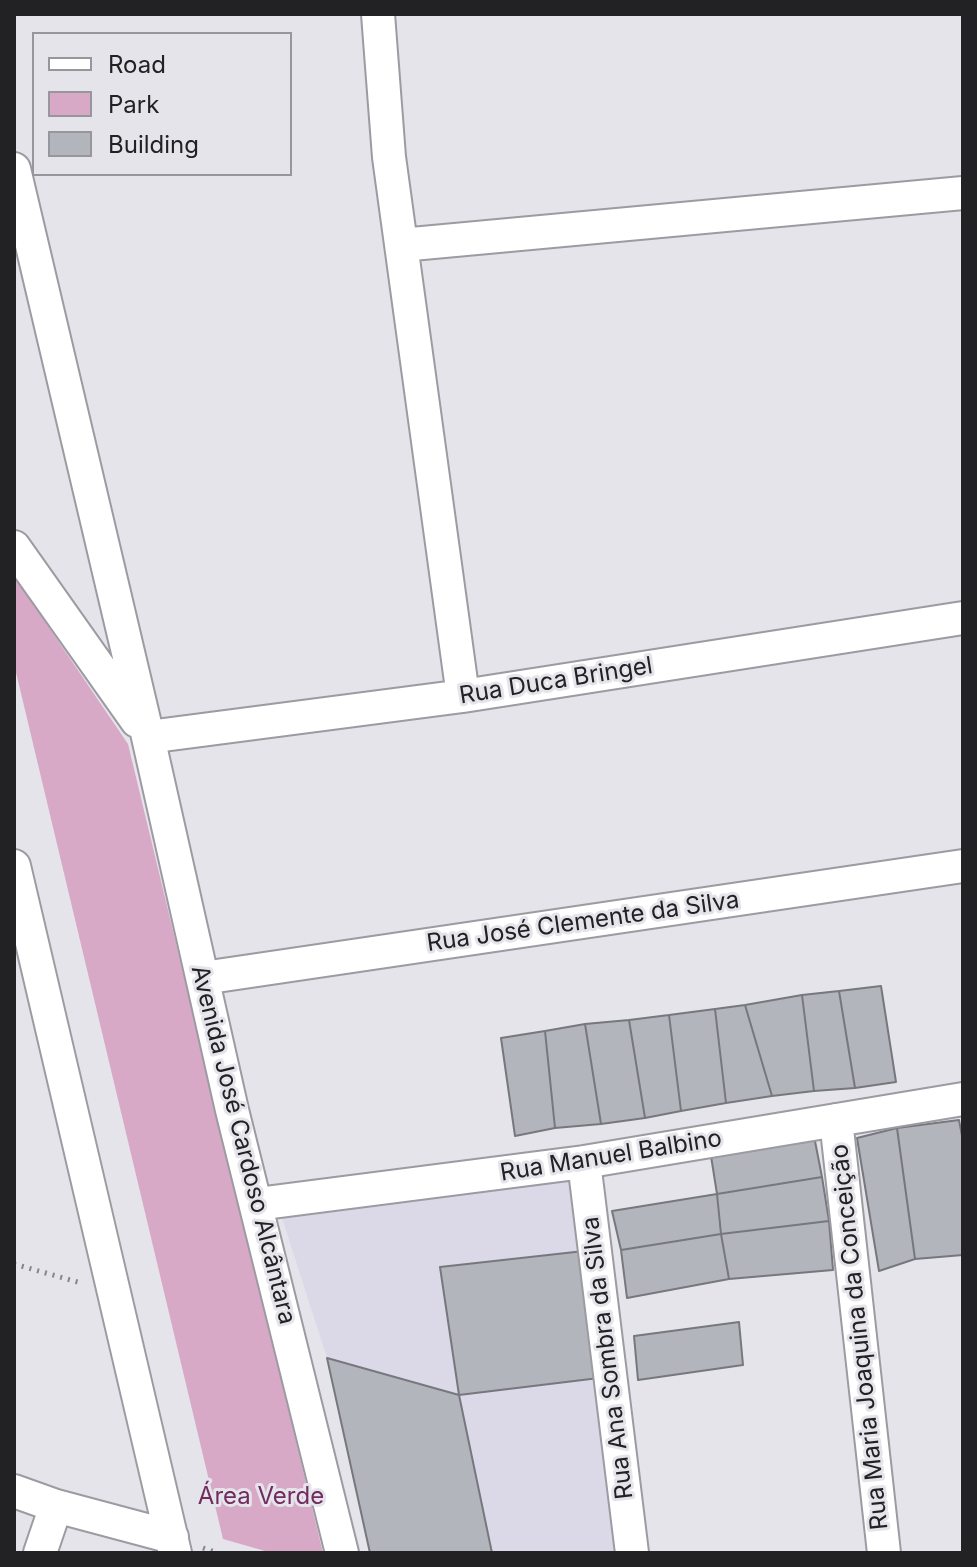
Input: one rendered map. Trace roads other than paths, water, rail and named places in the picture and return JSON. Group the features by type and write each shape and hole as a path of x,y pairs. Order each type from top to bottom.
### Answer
{"street":[{"path":"378,14 389,157 463,696"},
{"name":"Avenida José Cardoso Alcântara","path":"14,169 232,1110 342,1553"},
{"path":"401,245 963,193"},
{"path":"14,547 148,737"},
{"name":"Rua Duca Bringel","path":"148,737 463,696 963,618"},
{"path":"14,866 174,1545"},
{"name":"Rua José Clemente da Silva","path":"203,978 963,866"},
{"name":"Rua Manuel Balbino","path":"257,1204 584,1162 963,1099"},
{"name":"Rua Maria Joaquina da Conceição","path":"836,1120 884,1553"},
{"name":"Rua Ana Sombra da Silva","path":"584,1162 632,1553"},
{"path":"14,1491 174,1545"},
{"path":"40,1553 56,1506"}],"park label":[{"name":"Área Verde","path":"261,1497"}]}
